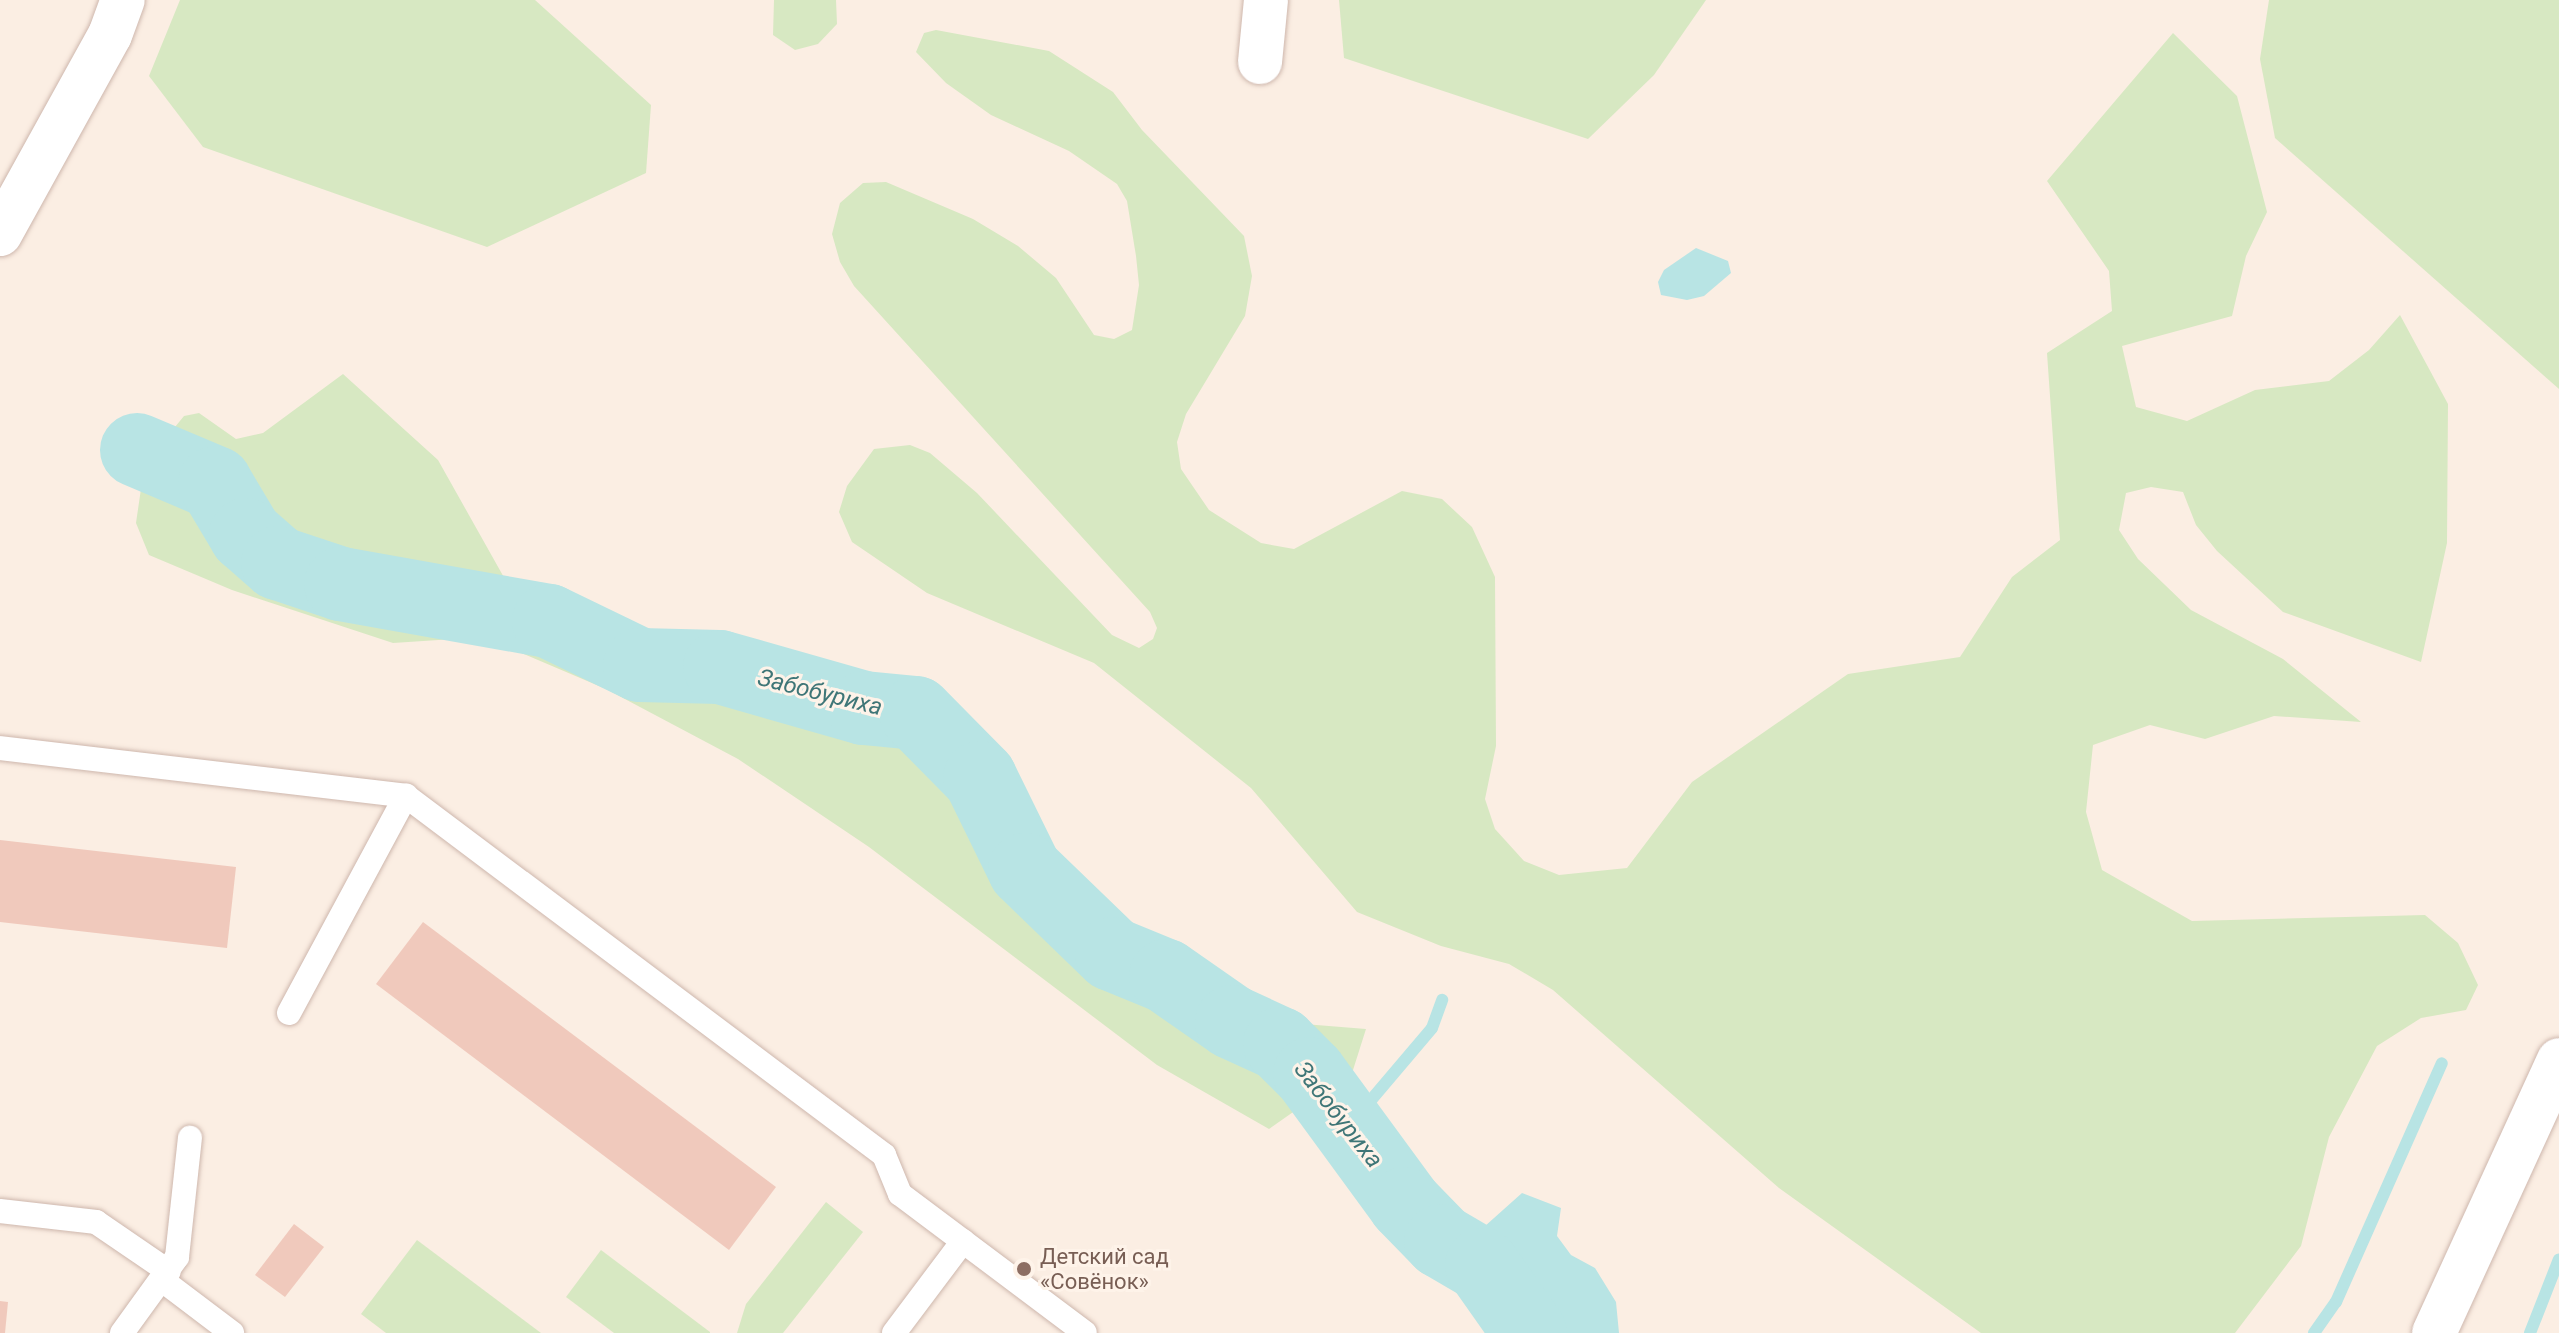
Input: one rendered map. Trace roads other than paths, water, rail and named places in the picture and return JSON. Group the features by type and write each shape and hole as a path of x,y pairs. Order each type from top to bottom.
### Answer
{"street":[{"path":"0,234 110,35 123,0"},
{"path":"1260,62 1266,0"},
{"path":"2434,1333 2559,1060"}],"lane":[{"path":"0,748 406,796 884,1155 900,1194 1085,1333"},
{"path":"289,1013 406,796"},
{"path":"122,1333 165,1276 180,1243 190,1138"},
{"path":"0,1211 96,1222 232,1333"},
{"path":"894,1333 963,1241"}],"water":[{"path":"1696,248 1728,261 1731,273 1704,296 1687,300 1661,295 1658,282 1664,270"},
{"path":"1522,1193 1561,1208 1557,1236 1571,1255 1595,1268 1616,1302 1619,1333 1511,1333 1455,1283 1447,1260"}],"waterway":[{"name":"Забобуриха","path":"137,450 215,483 246,535 278,563 341,584 549,621 640,665 720,667 864,708 916,713 980,778 1025,870 1112,954 1166,976 1232,1022 1280,1044 1310,1074 1405,1204 1441,1241 1482,1265 1530,1333"},
{"path":"1349,1126 1432,1028 1442,1000"},
{"path":"2314,1333 2336,1302 2442,1063"},
{"path":"2530,1333 2559,1259"}],"place":[{"name":"Детский сад «Совёнок»","path":"1024,1269"}]}
